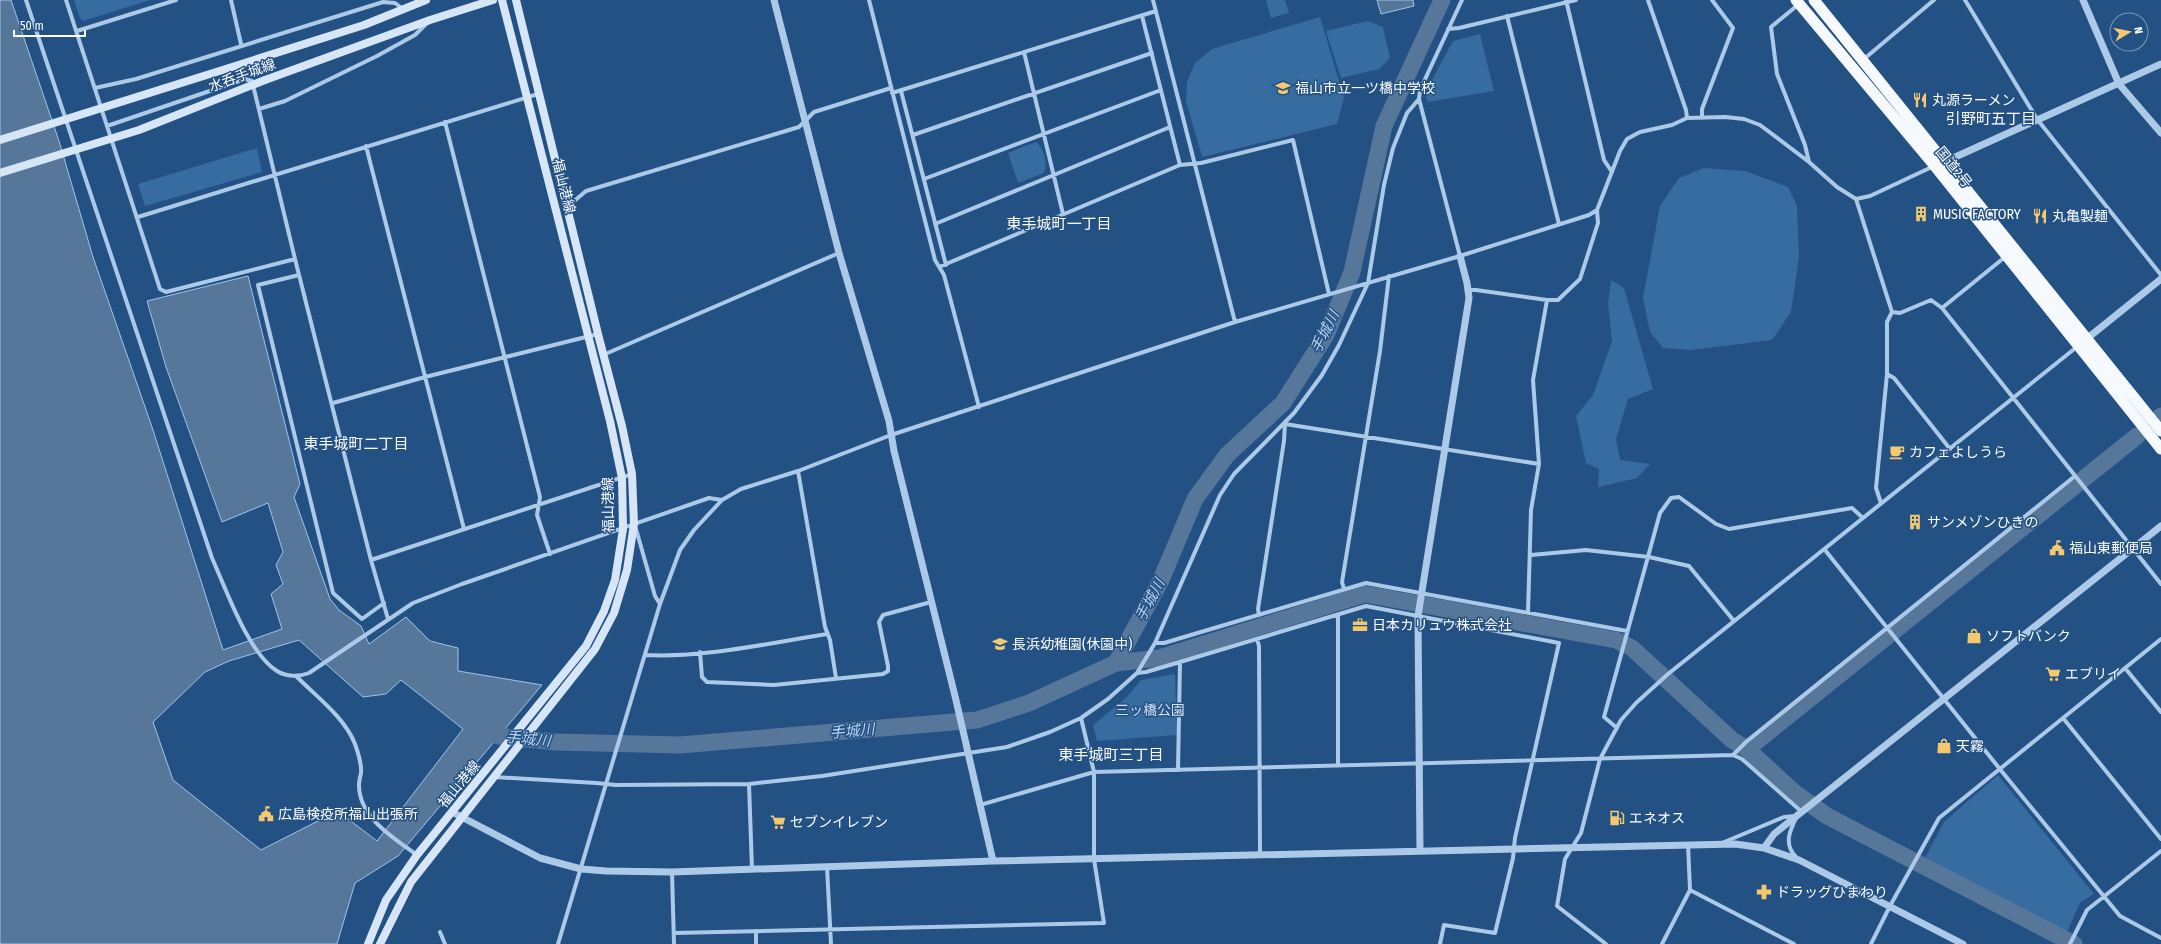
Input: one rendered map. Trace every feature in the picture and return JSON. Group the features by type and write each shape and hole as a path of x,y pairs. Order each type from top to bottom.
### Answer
{"highway":[{"name":"国道2号","path":"1814,0 1862,60 2006,256 2161,449"},
{"name":"国道2号","path":"1798,2 1939,164 2087,339 2161,431"}],"main road":[{"name":"水呑手城線","path":"0,140 364,26 426,0"},
{"name":"水呑手城線","path":"0,173 139,130 265,80 430,20 493,0"},
{"name":"福山港線","path":"368,944 386,900 413,853 452,812 586,646 604,611 616,580 623,529 622,478 528,97 502,0"},
{"name":"福山港線","path":"380,944 411,882 595,649 614,613 627,570 634,524 632,474 516,0"}],"street":[{"path":"26,0 212,558 249,641 277,672 297,677 345,726 354,742 360,760 361,773 358,784 363,806 381,827 413,853"},
{"path":"66,0 138,217 160,289 166,292 295,259"},
{"path":"77,31 176,0"},
{"path":"231,0 241,44"},
{"path":"774,0 839,253 889,421 891,435 955,696 993,861"},
{"path":"869,0 935,260 944,275 979,407"},
{"path":"1153,0 1235,322"},
{"path":"1420,851 1418,614 1469,290 1419,99 1420,90 1462,0"},
{"path":"1448,29 1459,28 1566,1 1576,0"},
{"path":"1648,0 1686,110 1687,118"},
{"path":"1702,118 1702,109 1734,28 1712,0"},
{"path":"1862,60 1934,0"},
{"path":"1965,0 2037,119 2161,275"},
{"path":"2083,0 2119,84 2161,133"},
{"path":"1566,1 1604,160 1612,172"},
{"path":"95,88 136,79 241,44 382,2 395,3 403,9"},
{"path":"1798,2 1771,27 1777,74 1805,145 1809,162"},
{"path":"892,93 1156,11"},
{"path":"1142,16 1180,165"},
{"path":"1507,16 1559,224"},
{"path":"259,109 285,101 377,56 415,34 430,20"},
{"path":"1024,52 1063,214"},
{"path":"913,136 1152,53"},
{"path":"1469,290 1547,300 1558,300 1580,279 1598,223 1597,210 1612,172 1627,139 1640,132 1672,125 1687,118 1724,116 1744,119 1760,125 1809,162 1837,187 1856,198 1870,196 2161,64"},
{"path":"107,126 245,79 252,81 371,560 388,619"},
{"path":"565,204 573,202 586,191 799,127 814,112 891,88"},
{"path":"924,179 1160,90"},
{"path":"901,91 946,265"},
{"path":"138,217 538,94"},
{"path":"496,774 677,786 750,784 1007,747 1050,732 1081,718 1108,699 1137,671 1155,643 1220,495 1234,474 1285,424 1322,375 1339,345 1368,283 1384,185 1393,148 1407,113 1419,99"},
{"path":"445,122 540,497 537,515 550,554"},
{"path":"935,224 1054,174 1170,128"},
{"path":"939,267 1180,165 1201,163 1293,140 1331,293"},
{"path":"366,146 464,529"},
{"path":"1856,198 1892,312 1887,322 1887,374 1876,488 1881,503"},
{"path":"558,944 606,782 646,655 660,604 680,550 694,530 722,500 741,489 798,471 891,435 1235,322 1460,256 1589,215 1597,210"},
{"path":"603,354 839,253"},
{"path":"1942,308 2006,256"},
{"path":"299,275 258,285 333,593 362,619 384,604"},
{"path":"1344,589 1342,582 1380,351 1389,276"},
{"path":"1606,944 1557,906 1565,859 1581,833 1600,759 1616,728 1636,703 1668,674 1825,550 1881,503 2161,279"},
{"path":"1528,613 1531,555 1531,510 1539,464 1533,380 1547,300"},
{"path":"1892,312 1900,313 1930,300 1942,308 2161,584"},
{"path":"333,403 425,377 505,359 598,334"},
{"path":"1887,374 1894,378 1950,449"},
{"path":"1285,424 1539,464"},
{"path":"1259,615 1258,609 1284,441 1285,424"},
{"path":"798,471 836,678"},
{"path":"371,560 632,474"},
{"path":"1733,755 1737,749 2077,478"},
{"path":"1616,728 1604,717 1660,513 1666,502 1674,496 1691,505 1716,524 1729,529 1852,508 1863,518"},
{"path":"297,677 309,673 413,603 455,586 709,498 722,500"},
{"path":"634,524 655,596 660,604"},
{"path":"1764,848 1774,834 2161,526"},
{"path":"1531,555 1586,550 1649,557 1689,566 1734,621"},
{"path":"1825,550 1999,768 2120,916 2161,938"},
{"path":"1155,643 1164,643 1366,583 1528,613 1626,634"},
{"path":"700,652 702,677 707,682 774,685 883,674 888,672 880,618 883,615 931,602"},
{"path":"1137,671 1146,672 1366,606 1418,614 1559,643 1532,760 1513,858 1495,933 1444,925 1440,944"},
{"path":"1338,615 1338,765"},
{"path":"646,655 700,652 827,634"},
{"path":"1258,639 1260,855"},
{"path":"1871,944 1912,865 1939,818 1999,768 2064,718 2161,639"},
{"path":"1178,770 1180,662"},
{"path":"2125,668 2161,712"},
{"path":"674,933 1104,923 1094,859 1094,772 1081,718"},
{"path":"2064,718 2161,839"},
{"path":"980,805 1094,772 1733,755 1742,759 1802,812"},
{"path":"750,784 752,869"},
{"path":"452,812 540,858 581,869 672,872 993,861 1735,844 1764,848 1799,860 1963,944"},
{"path":"1720,844 1784,817 1802,812"},
{"path":"1799,860 1791,852 1788,845 1791,828 1802,812"},
{"path":"1662,944 1690,890 1688,844"},
{"path":"2070,944 2083,915 2161,851"},
{"path":"827,866 831,944"},
{"path":"672,872 674,944"},
{"path":"1690,890 1794,944"},
{"path":"756,931 756,944"},
{"path":"440,932 445,944"}],"green space":[{"path":"74,0 150,0 83,21 80,18"},
{"path":"1266,0 1285,0 1289,13 1271,18"},
{"path":"1320,17 1344,98 1337,124 1202,157 1186,101 1187,82 1195,63 1212,49"},
{"path":"1368,21 1383,27 1390,58 1379,69 1341,78 1326,31"},
{"path":"1480,34 1494,91 1428,102 1425,93 1453,41"},
{"path":"1036,142 1043,152 1046,165 1044,173 1018,183 1008,153"},
{"path":"257,148 262,172 145,206 138,184"},
{"path":"1704,168 1745,171 1788,187 1797,206 1799,257 1791,312 1772,340 1691,350 1663,348 1650,332 1643,298 1660,206 1679,178"},
{"path":"1611,280 1624,288 1653,389 1628,399 1616,439 1620,460 1650,464 1637,478 1598,487 1599,469 1586,463 1576,416 1593,395 1612,341 1608,303"},
{"name":"三ッ橋公園","path":"1175,674 1177,735 1097,741 1093,725 1127,697 1141,680"},
{"path":"1998,775 2094,894 2080,903 2066,934 1924,860 1944,822"}],"shaded area":[{"path":"0,0 11,0 59,141 93,257 152,427 223,650 282,629 271,594 283,584 276,565 283,552 268,503 222,522 166,367 147,301 248,276 300,484 294,497 330,599 339,610 361,626 369,644 406,617 430,641 458,648 458,671 542,685 398,856 355,883 337,944 0,944","holes":["299,640 363,697 386,694 401,680 463,729 377,841 343,815 316,822 261,850 173,780 153,722 205,672 229,661"]},
{"path":"1377,0 1413,0 1414,6 1381,14"}],"waterway":[{"name":"手城川","path":"1116,663 1161,580 1195,499 1227,455 1283,403 1326,335 1352,272 1384,126 1442,0"},
{"path":"1747,749 2137,436"},
{"path":"498,736 555,742 680,745 977,720 1029,703 1116,663 1159,658 1365,594 1616,640 1632,648 1732,740 1747,749 1795,793 1827,816 2074,944"}],"place":[{"name":"福山市立一ツ橋中学校","path":"1283,88"},
{"name":"丸源ラーメン","path":"1920,100"},
{"name":"MUSIC FACTORY","path":"1921,214"},
{"name":"丸亀製麺","path":"2040,216"},
{"name":"カフェよしうら","path":"1897,452"},
{"name":"サンメゾンひきの","path":"1915,522"},
{"name":"福山東郵便局","path":"2057,548"},
{"name":"日本カリュウ株式会社","path":"1360,625"},
{"name":"ソフトバンク","path":"1974,636"},
{"name":"長浜幼稚園(休園中)","path":"1000,644"},
{"name":"エブリイ","path":"2053,674"},
{"name":"天霧","path":"1944,746"},
{"name":"広島検疫所福山出張所","path":"266,814"},
{"name":"エネオス","path":"1617,818"},
{"name":"セブンイレブン","path":"778,822"},
{"name":"ドラッグひまわり","path":"1764,892"}],"district":[{"name":"引野町五丁目","path":"1991,119"},
{"name":"東手城町一丁目","path":"1059,224"},
{"name":"東手城町二丁目","path":"356,444"},
{"name":"東手城町三丁目","path":"1111,755"}]}
